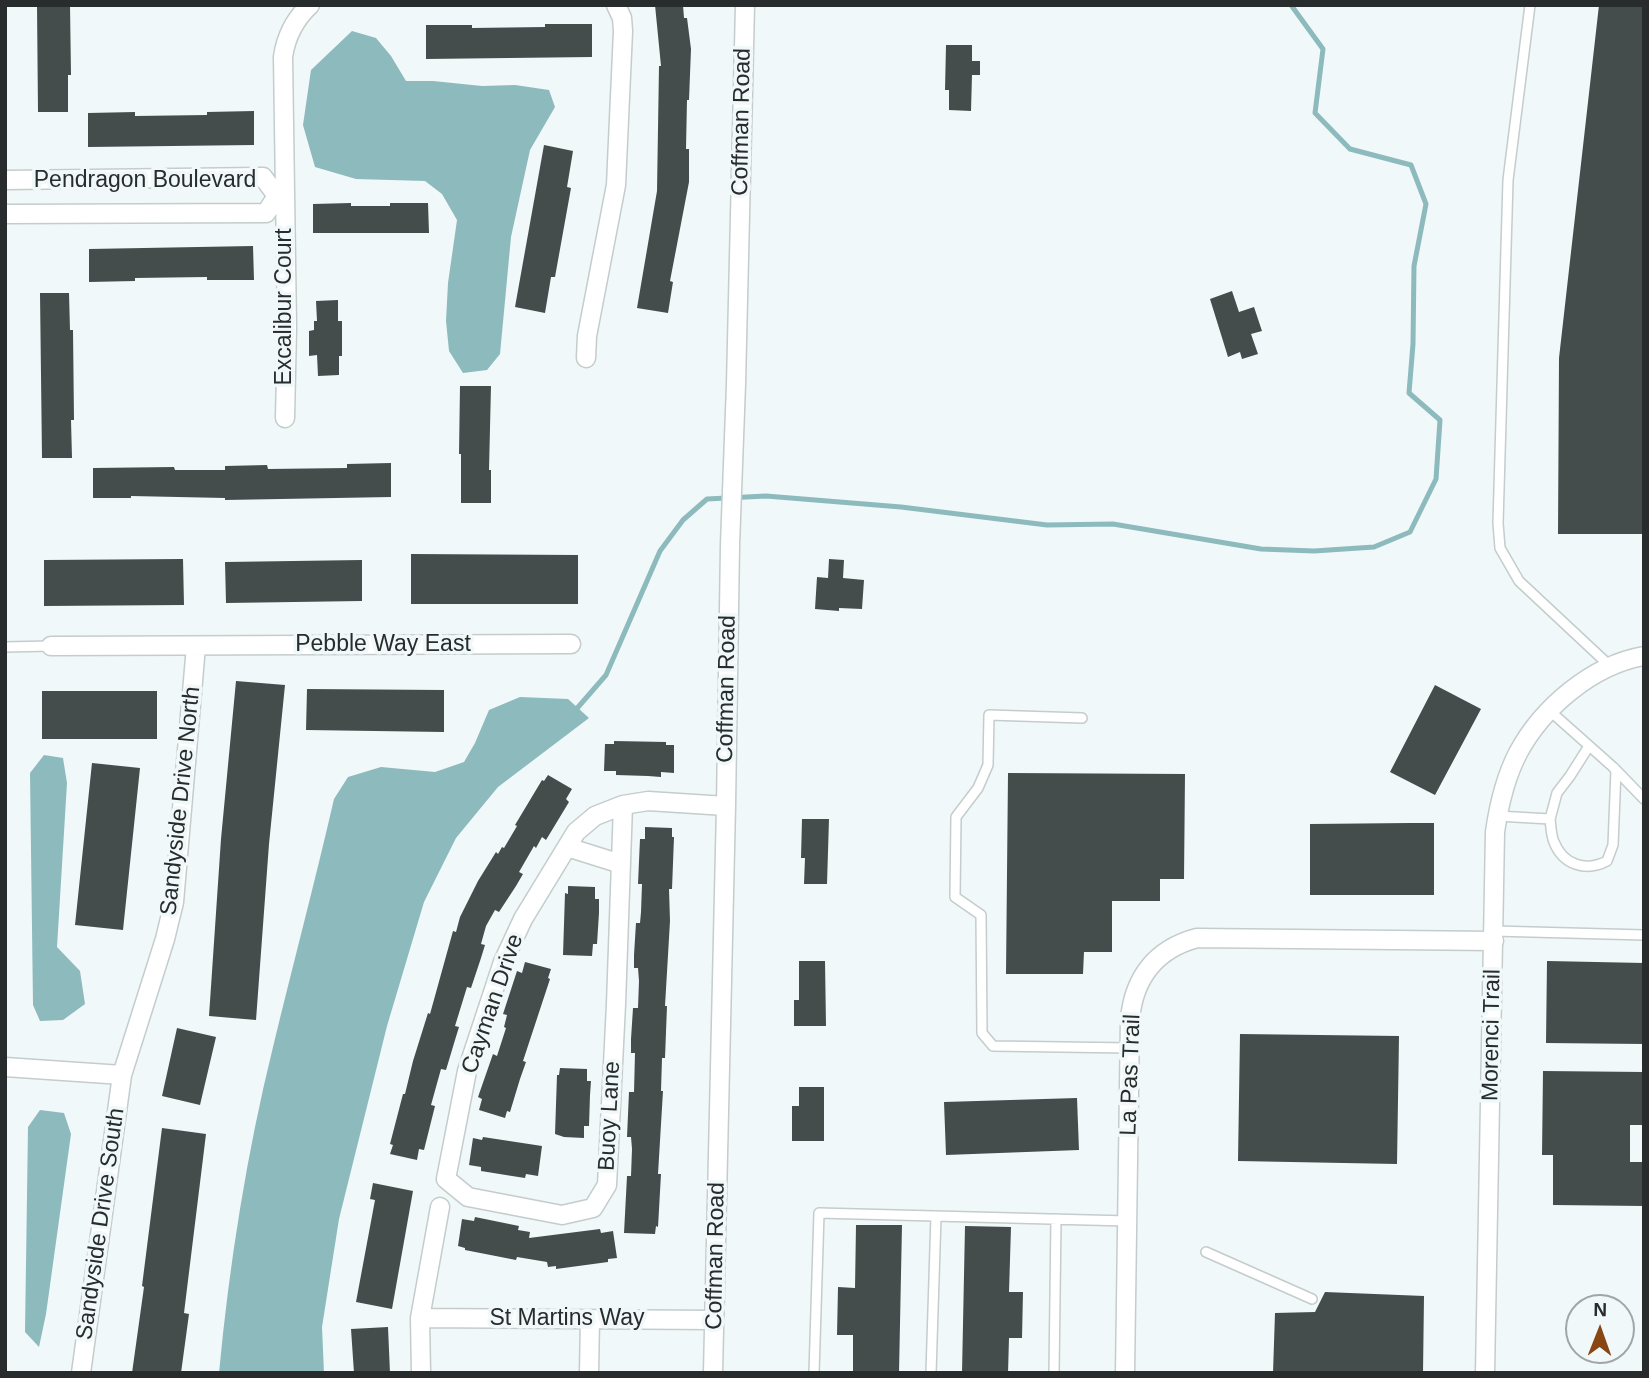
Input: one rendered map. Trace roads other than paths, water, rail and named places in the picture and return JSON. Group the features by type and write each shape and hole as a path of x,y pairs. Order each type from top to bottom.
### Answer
{"street":[{"name":"Pendragon Boulevard","path":"5,215 266,213 281,196 284,49 297,18 310,5"},
{"path":"586,358 587,336 616,185 623,31 622,18 616,5"},
{"name":"Coffman Road","path":"713,1373 744,5"},
{"name":"Pendragon Boulevard","path":"5,180 263,177 281,196"},
{"name":"Excalibur Court","path":"281,196 287,328 285,418"},
{"name":"Pebble Way East","path":"51,646 571,644"},
{"name":"Sandyside Drive North","path":"122,1075 174,902 196,646"},
{"name":"Morenci Trail","path":"1485,1373 1497,816 1503,789 1518,753 1550,711 1584,681 1611,667 1644,656"},
{"name":"Cayman Drive","path":"446,1179 467,1071 503,962 523,919 576,832 595,816 623,805 648,801 726,806"},
{"name":"Buoy Lane","path":"446,1179 468,1197 562,1215 593,1208 607,1185 623,805"},
{"path":"567,848 621,864"},
{"name":"La Pas Trail","path":"1125,1373 1131,1012 1140,981 1154,961 1180,942 1197,938 1494,936"},
{"path":"5,1068 122,1075"},
{"name":"Sandyside Drive South","path":"81,1373 122,1075"},
{"path":"421,1373 420,1318 440,1207"},
{"name":"St Martins Way","path":"420,1318 714,1320"},
{"path":"589,1373 590,1319"}],"lane":[{"path":"1530,5 1508,180 1498,523 1500,548 1519,581 1611,667"},
{"path":"5,647 51,646"},
{"path":"1550,711 1644,799"},
{"path":"1082,718 989,715 988,765 978,788 956,817 955,897 981,915 982,1033 993,1046 1130,1048"},
{"path":"1589,746 1558,793 1550,819 1554,843 1570,863 1585,867 1606,861 1613,845 1616,770"},
{"path":"1497,816 1550,819"},
{"path":"1494,936 1644,935"},
{"path":"814,1373 819,1213 1127,1221"},
{"path":"931,1373 936,1216"},
{"path":"1054,1373 1056,1219"},
{"path":"1206,1252 1312,1298"}],"water":[{"path":"352,31 376,38 406,81 482,86 515,85 549,90 555,107 530,150 511,237 500,354 487,370 463,373 449,351 446,321 448,283 457,220 442,194 425,181 356,179 315,167 303,125 311,70"},
{"path":"520,697 568,699 589,718 498,787 456,838 424,902 387,1026 339,1219 322,1327 324,1373 219,1373 234,1250 255,1127 334,799 348,777 381,767 435,772 464,762 489,710"},
{"path":"44,755 63,758 67,783 57,947 80,971 85,1004 63,1020 40,1021 33,1005 30,773"},
{"path":"40,1110 64,1113 71,1134 39,1347 25,1332 28,1127"}],"waterway":[{"path":"573,713 606,675 660,551 683,520 707,499 766,496 901,507 1047,525 1113,524 1261,549 1314,551 1374,547 1410,532 1436,479 1440,420 1409,393 1414,266 1426,204 1411,165 1350,149 1315,113 1323,49 1291,5"}]}
